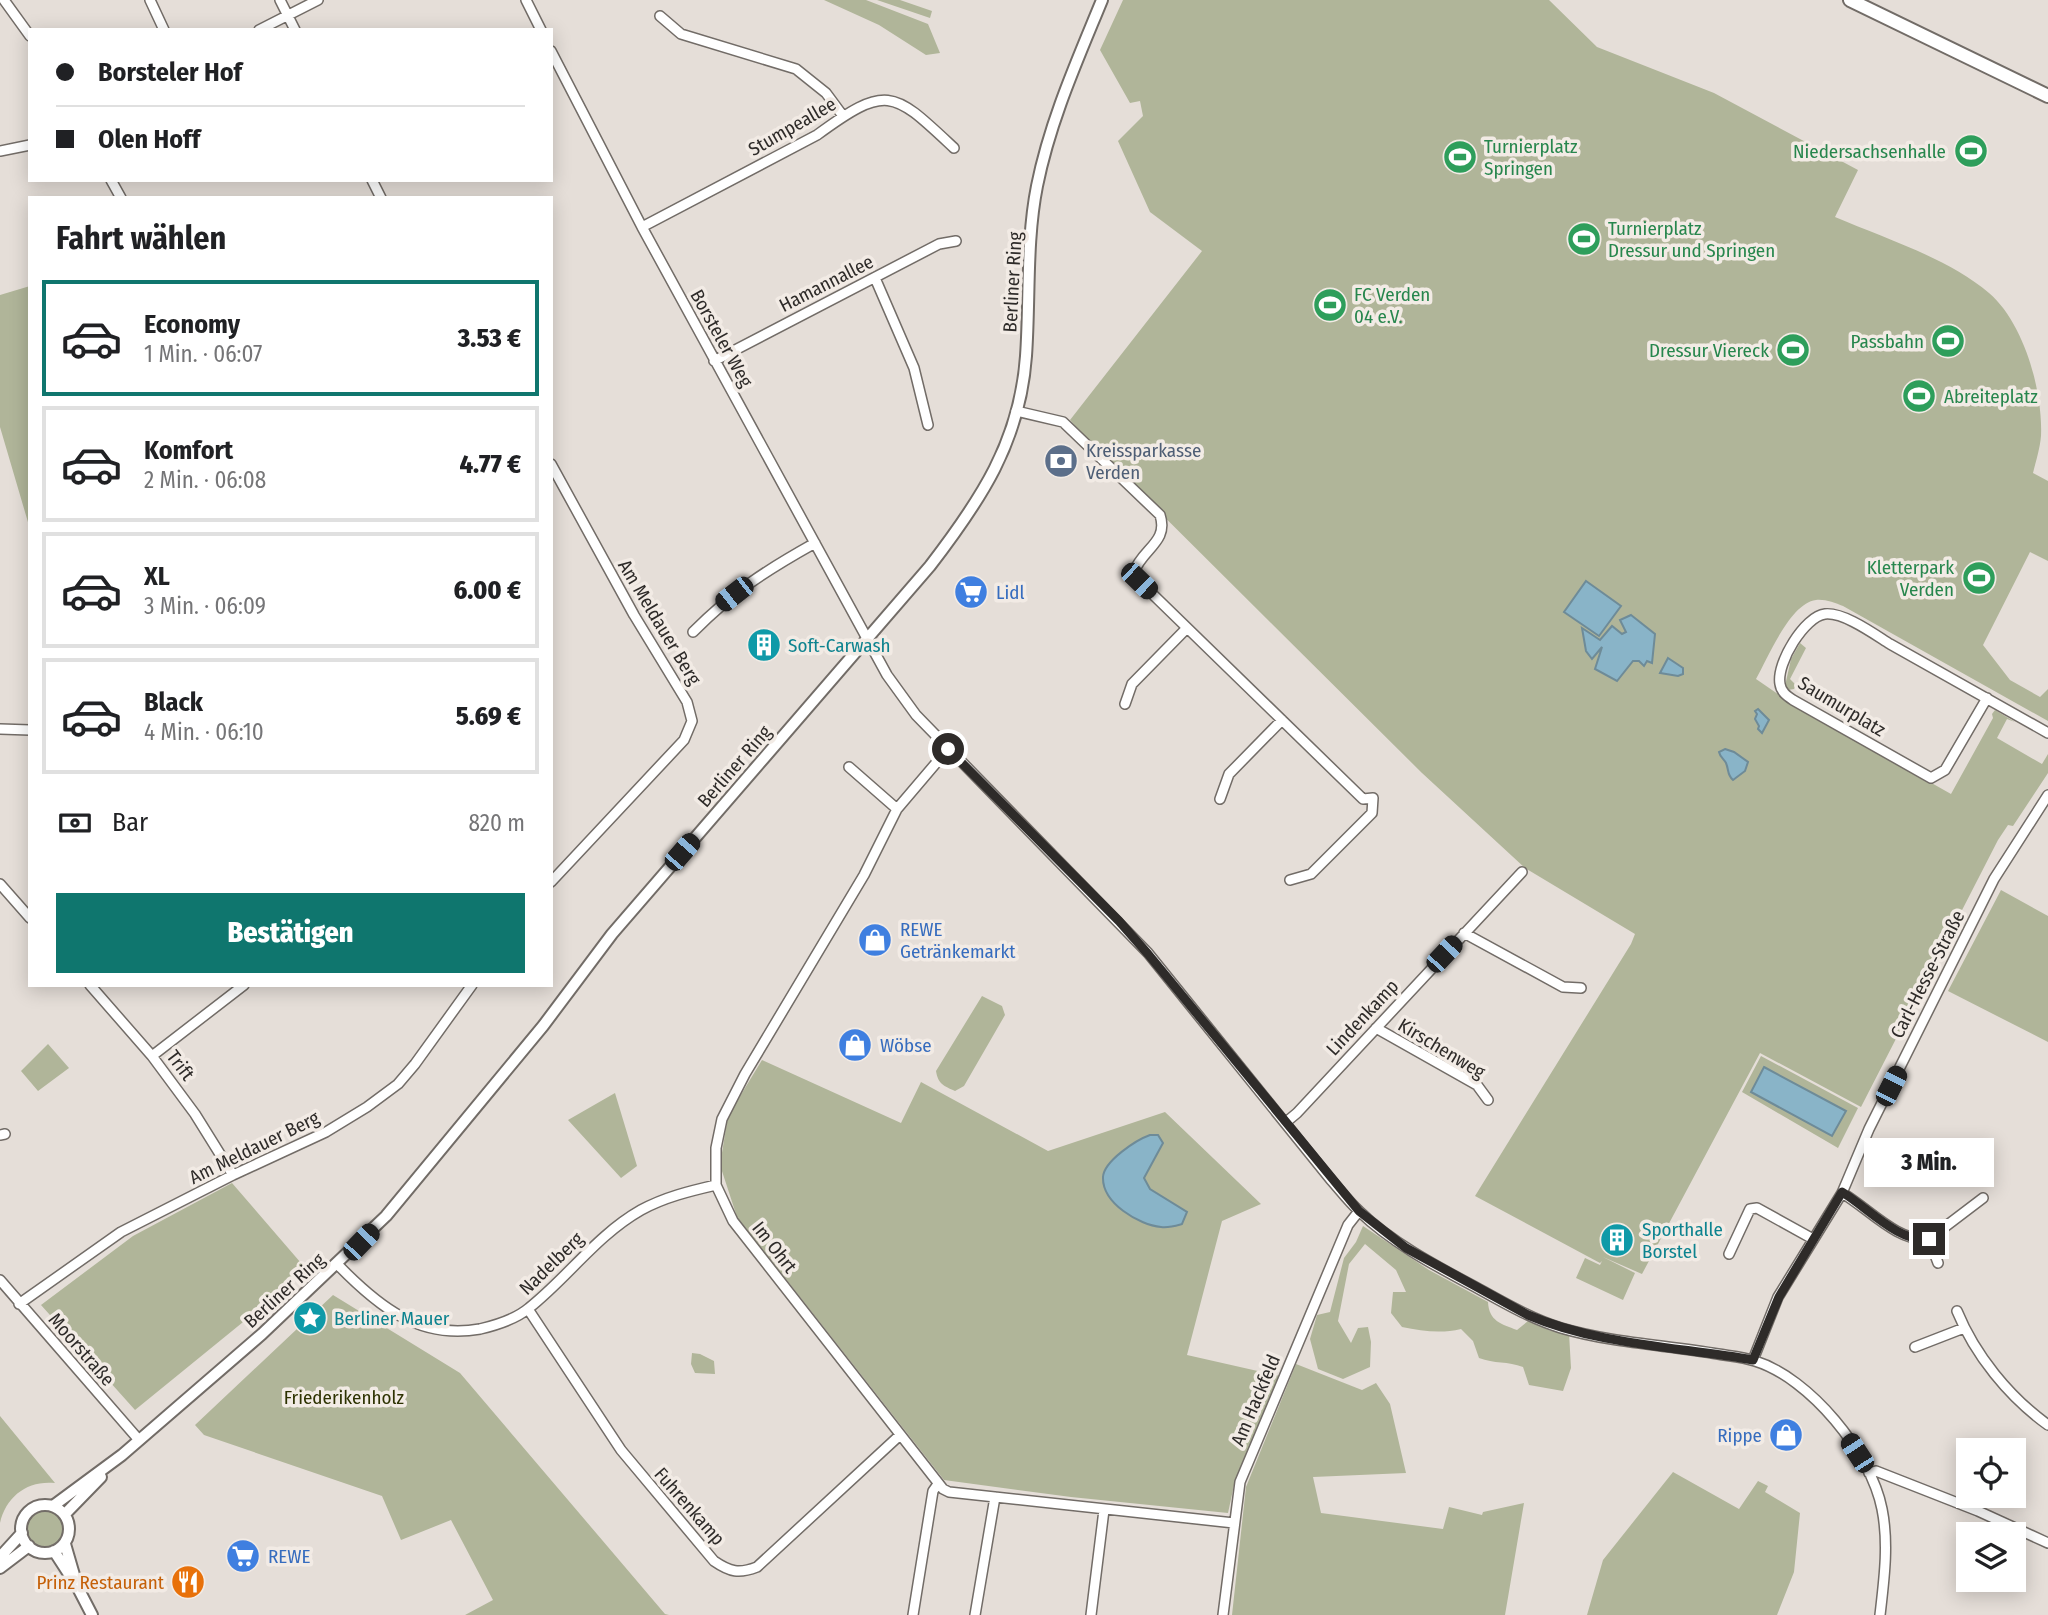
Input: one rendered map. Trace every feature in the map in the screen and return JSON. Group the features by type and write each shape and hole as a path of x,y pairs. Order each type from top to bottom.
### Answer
{"main road":[{"path":"1850,0 2048,96"}],"street":[{"path":"4,0 28,33"},
{"path":"150,0 163,28"},
{"path":"280,0 294,28"},
{"path":"263,28 318,0"},
{"path":"526,0 540,28"},
{"name":"Berliner Ring","path":"65,1514 122,1455 338,1265 411,1189 612,934 930,566 970,515 1001,458 1016,411 1026,360 1037,188 1055,115 1102,0"},
{"path":"660,16 681,34 796,69 826,93 844,116"},
{"name":"Borsteler Weg","path":"553,55 714,361 867,638 901,696 916,715 1133,937 1359,1211 1406,1248 1546,1323 1586,1334 1753,1360 1787,1377 1809,1394 1843,1430 1869,1473 1882,1507 1885,1563 1880,1615"},
{"name":"Stumpeallee","path":"642,227 817,135 844,116 873,101 894,100 919,115 954,148"},
{"path":"0,151 28,145"},
{"name":"Hamannallee","path":"714,361 939,244 956,241"},
{"path":"875,278 914,368 928,425"},
{"path":"1016,411 1063,422 1160,515 1164,526 1160,537 1137,563 1134,572 1139,581 1363,799 1373,798 1372,813 1311,874 1290,880"},
{"name":"Am Meldauer Berg","path":"553,468 634,615 687,702 692,721 684,740 553,876"},
{"path":"693,632 747,583 815,543"},
{"name":"Saumurplatz","path":"1987,698 1945,770 1931,778 1793,700 1784,693 1780,672 1786,655 1813,617 1827,614 1843,617 1854,624 1987,698 2048,733"},
{"path":"1125,704 1132,684 1187,628"},
{"path":"1220,799 1230,774 1282,720"},
{"path":"0,729 28,730"},
{"name":"Im Ohrt","path":"939,1485 733,1221 716,1185 716,1148 722,1119 745,1074 864,875 897,809 948,749"},
{"path":"849,767 897,809"},
{"name":"Carl-Hesse-Straße","path":"1753,1360 1779,1297 1842,1192 1869,1129 1994,879 2048,795"},
{"name":"Lindenkamp","path":"1285,1123 1297,1114 1522,872"},
{"path":"0,884 28,913"},
{"path":"1464,933 1563,988 1581,988"},
{"name":"Trift","path":"92,987 152,1056 195,1114 233,1175"},
{"path":"152,1056 241,987"},
{"name":"Am Meldauer Berg","path":"19,1304 121,1232 233,1175 326,1132 367,1107 398,1084 471,987"},
{"name":"Kirschenweg","path":"1376,1028 1477,1085 1488,1100"},
{"name":"Nadelberg","path":"338,1265 394,1314 425,1328 444,1332 493,1326 528,1309 596,1244 641,1210 680,1194 716,1185"},
{"path":"1842,1192 1905,1236 1920,1240 1929,1239 1983,1198"},
{"path":"1729,1254 1750,1209 1758,1208 1814,1239"},
{"name":"Am Hackfeld","path":"1223,1615 1240,1482 1348,1225 1359,1211"},
{"path":"1929,1239 1938,1263"},
{"name":"Moorstraße","path":"0,1280 139,1440"},
{"name":"Fuhrenkamp","path":"528,1309 643,1479 714,1561 729,1571 742,1572 757,1567 900,1436"},
{"path":"1957,1311 1973,1346 2032,1414 2048,1425"},
{"path":"1915,1347 1964,1328"},
{"name":"Berliner Ring","path":"53,1506 122,1455"},
{"path":"1869,1473 1876,1471 1978,1511 2048,1543"},
{"path":"912,1615 933,1491 939,1485 949,1492 1234,1523"},
{"path":"975,1615 995,1497"},
{"path":"65,1544 54,1551 39,1552 29,1546 22,1533 23,1519 29,1510 39,1505 53,1506 65,1514 70,1529 65,1544 78,1588"},
{"path":"1091,1615 1104,1510"},
{"path":"0,1556 22,1533"},
{"path":"0,1567 29,1546"},
{"path":"54,1551 92,1615"}],"green space":[{"path":"824,0 866,0 928,24 940,53 926,55 879,25"},
{"path":"877,0 900,0 932,11 930,18"},
{"path":"1123,0 1549,0 1597,47 1714,93 1858,170 1835,217 1935,259 1973,281 2001,306 2012,322 2029,359 2041,418 2040,441 2033,473 2048,481 2048,561 2030,552 1983,645 2010,680 2040,697 2048,689 2048,721 1843,606 1823,600 1806,603 1797,611 1773,646 1756,679 1797,707 1951,794 1995,710 2015,722 2007,719 1997,738 2042,764 2048,754 2048,773 2013,826 2008,825 1998,840 1861,1107 1760,1053 1642,1274 1603,1257 1635,1273 1623,1300 1576,1278 1585,1258 1600,1265 1602,1261 1600,1263 1475,1196 1635,934 1525,868 1422,773 1070,420 1202,251 1150,212 1118,141 1143,116 1140,101 1130,103 1100,50"},
{"path":"28,287 28,522 0,427 0,295"},
{"path":"1800,643 1806,648 1790,679 1796,685 1794,689 1788,690 1785,686 1791,659"},
{"path":"2001,890 2048,916 2048,1042 1948,991"},
{"path":"982,996 1002,1006 1005,1015 964,1086 955,1091 942,1084 936,1071"},
{"path":"48,1044 69,1068 38,1091 21,1071"},
{"path":"1761,1056 1858,1108 1838,1148 1742,1092"},
{"path":"762,1060 901,1123 921,1082 1048,1151 1165,1112 1261,1204 1222,1221 1187,1355 1280,1376 1234,1485 1228,1513 1071,1497 944,1480 737,1217 720,1165 728,1116"},
{"path":"615,1093 637,1166 621,1178 568,1120"},
{"path":"232,1183 307,1270 135,1410 41,1305 133,1236"},
{"path":"1363,1226 1429,1270 1488,1302 1493,1318 1501,1324 1517,1330 1528,1321 1551,1331 1569,1333 1571,1368 1563,1391 1529,1385 1523,1367 1479,1358 1473,1341 1461,1329 1432,1331 1402,1327 1391,1313 1393,1292 1406,1292 1396,1270 1365,1244 1349,1264 1338,1321 1351,1343 1358,1328 1368,1327 1371,1342 1370,1367 1343,1379 1318,1369 1310,1339 1317,1315 1330,1312 1344,1258 1356,1242"},
{"name":"Friederikenholz","path":"333,1295 460,1373 665,1614 669,1615 465,1615 493,1600 451,1520 401,1540 382,1496 204,1435 195,1425"},
{"path":"692,1353 714,1361 715,1374 695,1373 691,1364"},
{"path":"1296,1364 1362,1390 1376,1383 1390,1404 1406,1473 1313,1477 1321,1513 1443,1529 1449,1507 1482,1515 1483,1512 1524,1503 1505,1615 1232,1615 1246,1487"},
{"path":"0,1416 55,1483 36,1484 20,1492 7,1505 0,1523"},
{"path":"1673,1472 1739,1509 1758,1481 1768,1486 1765,1492 1800,1513 1794,1572 1777,1615 1587,1615 1603,1560"},
{"path":"45,1508 60,1514 66,1529 60,1544 45,1550 30,1544 24,1529 30,1514"}],"water":[{"path":"1586,581 1621,606 1599,636 1564,612"},
{"path":"1631,615 1655,634 1652,663 1647,661 1644,666 1639,661 1633,661 1617,681 1595,669 1602,647 1592,659 1586,651 1582,628 1600,640 1612,626 1622,634 1626,632 1620,620"},
{"path":"1668,658 1683,668 1683,674 1678,676 1660,673"},
{"path":"1758,709 1769,720 1762,733 1755,719 1755,711"},
{"path":"1725,749 1748,762 1745,771 1733,780 1719,752"},
{"path":"1764,1067 1846,1111 1832,1136 1751,1092"},
{"path":"1150,1135 1158,1135 1163,1143 1144,1178 1150,1189 1187,1212 1182,1224 1172,1227 1152,1225 1133,1217 1115,1204 1104,1187 1103,1177 1109,1164 1129,1146"}],"place":[{"name":"Niedersachsenhalle","path":"1971,151"},
{"name":"Turnierplatz Springen","path":"1460,157"},
{"name":"Turnierplatz Dressur und Springen","path":"1584,239"},
{"name":"FC Verden 04 e.V.","path":"1330,305"},
{"name":"Passbahn","path":"1948,341"},
{"name":"Dressur Viereck","path":"1793,350"},
{"name":"Abreiteplatz","path":"1919,396"},
{"name":"Kreissparkasse Verden","path":"1061,461"},
{"name":"Kletterpark Verden","path":"1979,578"},
{"name":"Lidl","path":"971,592"},
{"name":"Soft-Carwash","path":"764,645"},
{"name":"REWE Getränkemarkt","path":"875,940"},
{"name":"Wöbse","path":"855,1045"},
{"name":"Sporthalle Borstel","path":"1617,1240"},
{"name":"Berliner Mauer","path":"310,1318"},
{"name":"Rippe","path":"1786,1435"},
{"name":"REWE","path":"243,1556"},
{"name":"Prinz Restaurant","path":"188,1582"}],"route":[{"path":"948,749 1119,921 1359,1211 1406,1248 1528,1315 1586,1334 1753,1360 1779,1297 1842,1192 1905,1236 1920,1240 1929,1239"}]}
